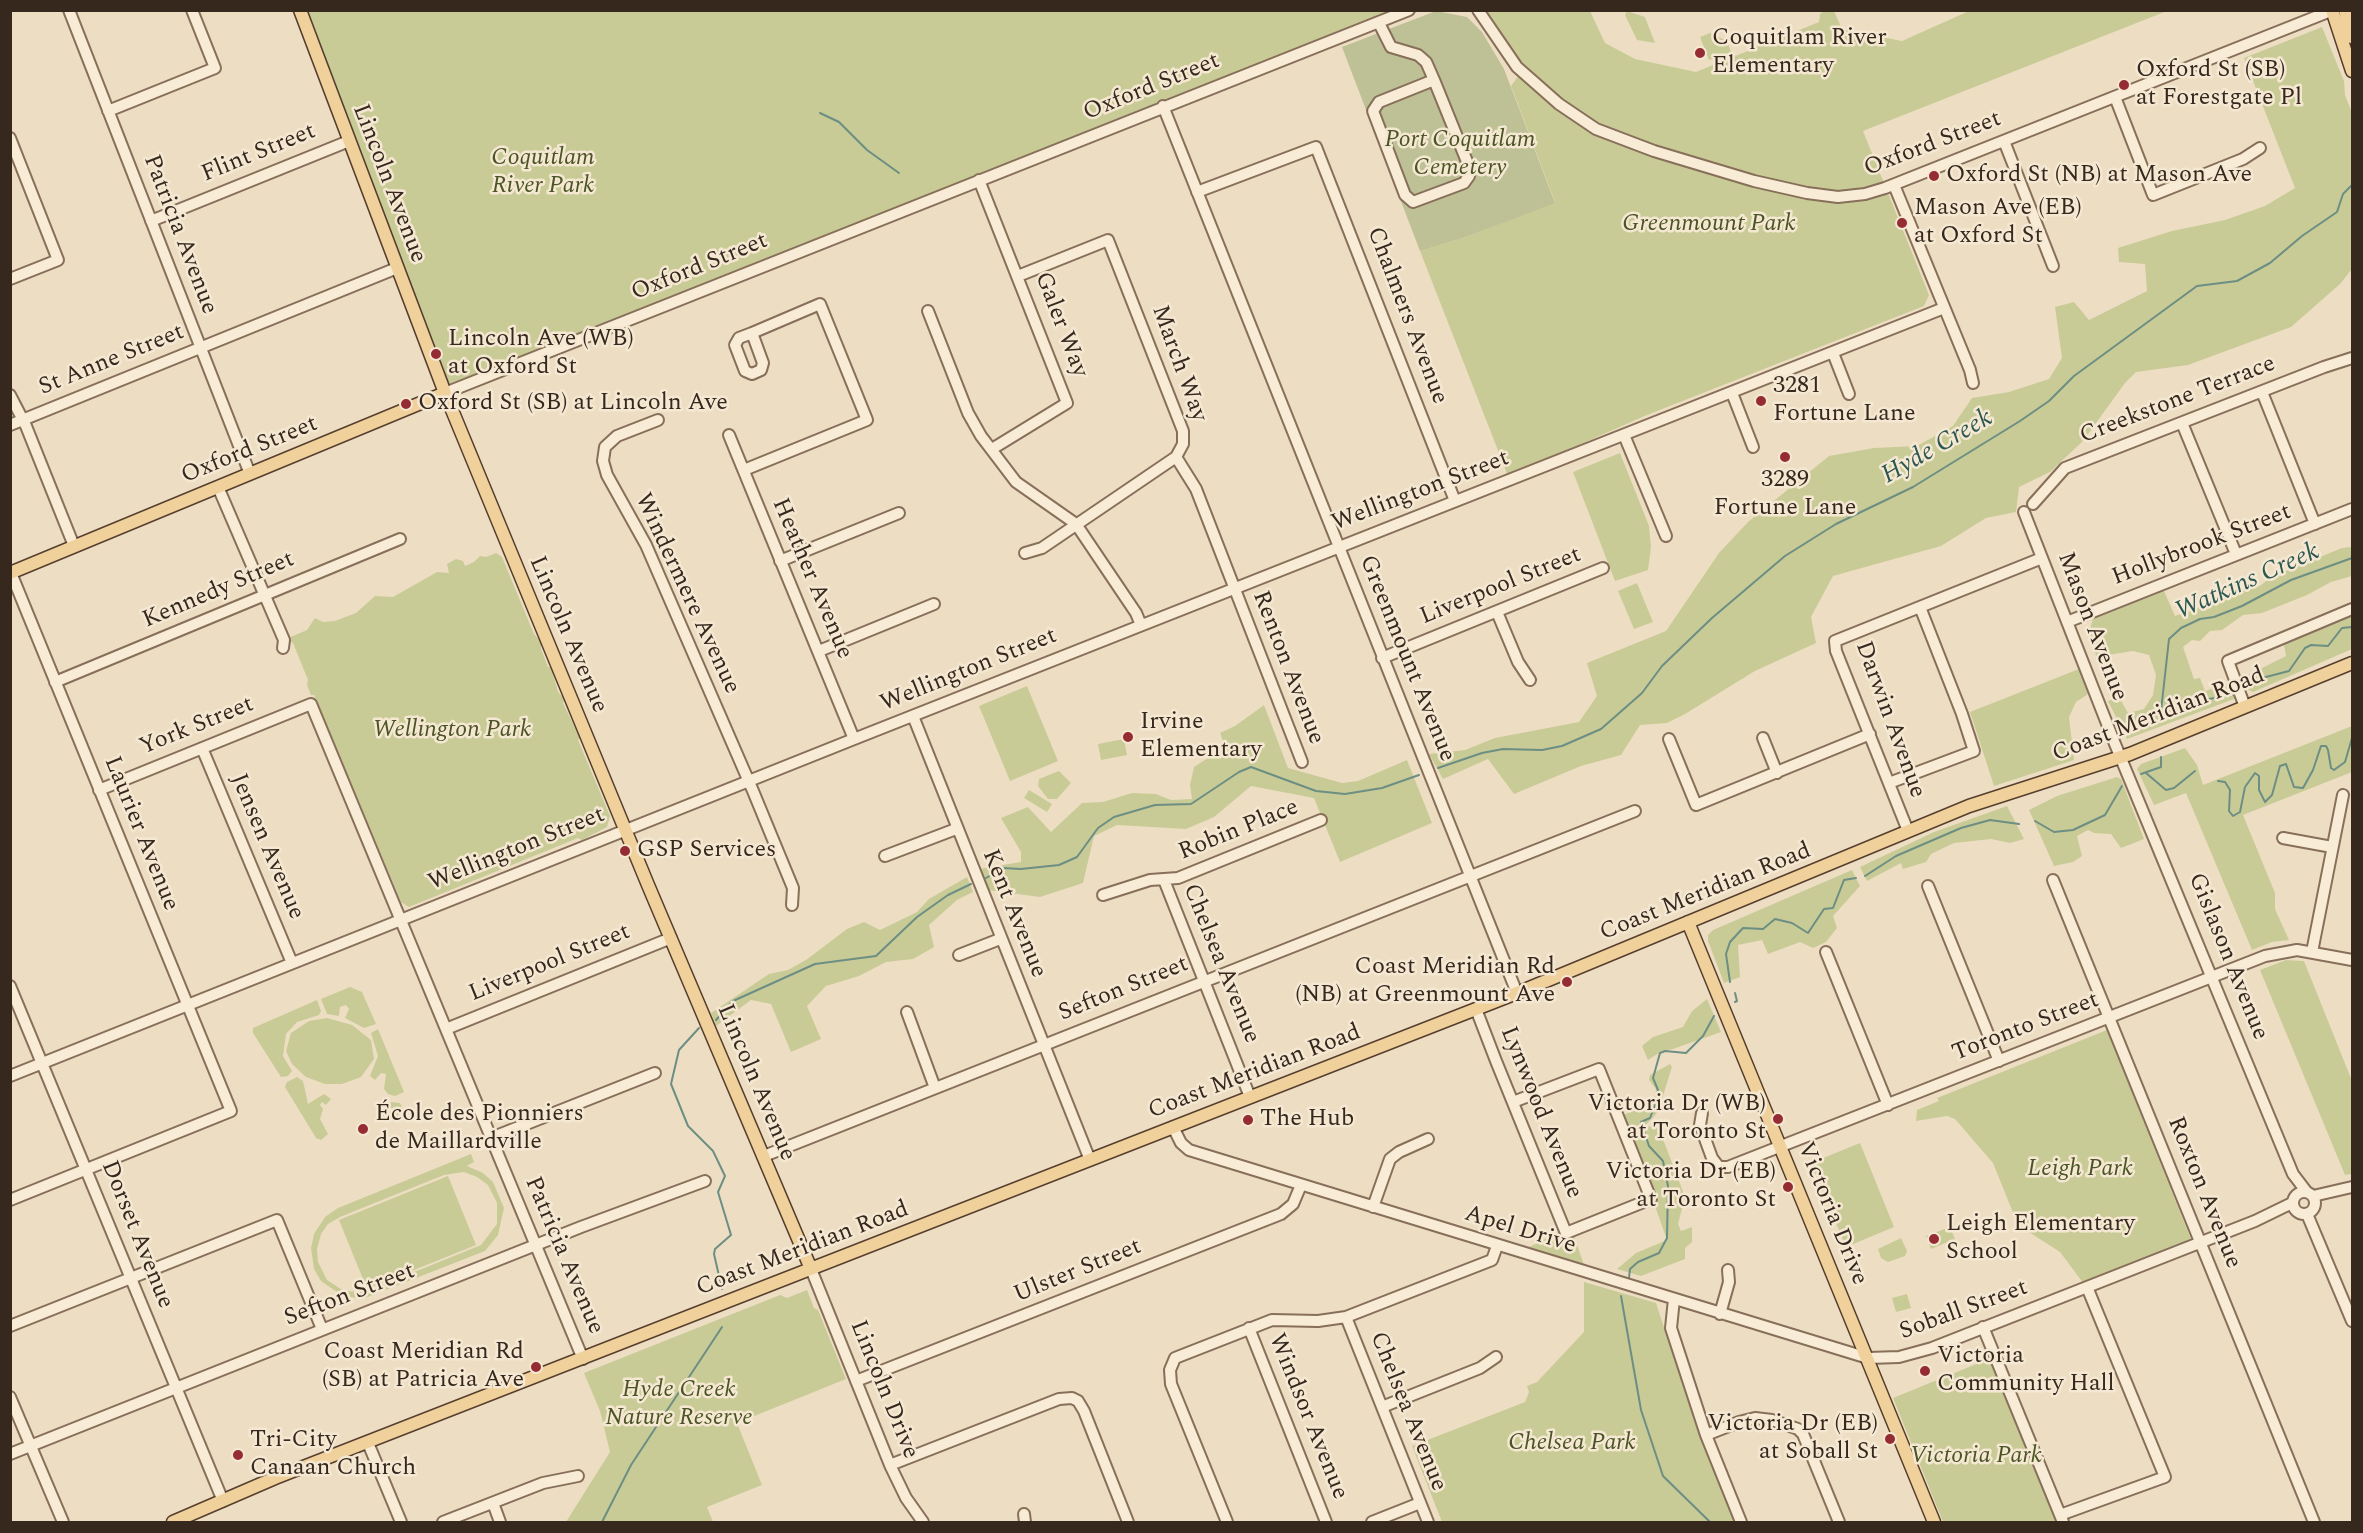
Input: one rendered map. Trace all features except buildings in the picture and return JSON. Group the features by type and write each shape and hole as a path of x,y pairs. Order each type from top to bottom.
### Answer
{"main road":[{"name":"Lincoln Avenue","path":"300,10 445,393 625,830 812,1269"},
{"path":"2345,10 2352,36"},
{"path":"2332,11 2352,71"},
{"name":"Oxford Street","path":"10,573 445,393"},
{"name":"Coast Meridian Road","path":"173,1522 368,1443 1517,993 1969,806 2121,756 2352,663"},
{"name":"Victoria Drive","path":"1688,922 1934,1522"}],"street":[{"name":"Patricia Avenue","path":"69,10 250,474"},
{"path":"108,111 215,68 192,10"},
{"name":"Oxford Street","path":"445,393 1409,10"},
{"name":"Oxford Street","path":"1478,10 1503,50 1526,76 1571,114 1606,134 1707,167 1807,193 1856,195 1894,185 2332,11"},
{"path":"1379,22 1389,45 1398,51 1422,57 1434,80 1468,164 1469,176 1464,183 1413,202 1405,195 1373,111 1379,102 1434,80"},
{"path":"2115,97 2153,195 2243,159 2260,148"},
{"name":"Greenmount Avenue","path":"1163,106 1517,993"},
{"path":"10,138 58,260 10,279"},
{"name":"Flint Street","path":"151,221 349,141"},
{"path":"2004,141 2053,266"},
{"name":"Chalmers Avenue","path":"1197,192 1316,147 1455,501"},
{"name":"Galer Way","path":"980,180 1067,403 992,449"},
{"path":"1894,185 1970,370 1972,383"},
{"name":"March Way","path":"1018,276 1108,240 1183,431 1183,444 1176,457 1042,548 1025,553"},
{"name":"St Anne Street","path":"10,425 397,268"},
{"path":"744,470 867,420 819,303 752,333"},
{"name":"Wellington Street","path":"10,1076 1233,588 1944,308"},
{"path":"928,311 968,413 992,449 1016,482 1076,524 1136,613 1141,625"},
{"path":"1833,353 1849,394"},
{"name":"Creekstone Terrace","path":"2033,504 2065,468 2352,358"},
{"path":"2262,392 2315,524"},
{"path":"1732,393 1753,447"},
{"path":"10,395 74,546"},
{"name":"Windermere Avenue","path":"658,420 617,436 605,447 603,461 607,475 646,545 748,781 793,888 792,905"},
{"path":"2181,423 2236,554"},
{"name":"Heather Avenue","path":"729,435 854,739"},
{"path":"1624,435 1666,536"},
{"name":"Renton Avenue","path":"1176,457 1196,489 1302,762"},
{"path":"218,487 284,640 284,648"},
{"name":"Hollybrook Street","path":"2067,622 2352,509"},
{"name":"Mason Avenue","path":"2024,512 2121,756"},
{"path":"780,561 899,513"},
{"name":"Kennedy Street","path":"55,682 400,539"},
{"path":"1888,783 1974,751 1920,607 2042,558"},
{"name":"Liverpool Street","path":"1382,658 1603,568"},
{"name":"Laurier Avenue","path":"10,573 231,1111 87,1170"},
{"path":"819,651 934,604"},
{"name":"Darwin Avenue","path":"1908,831 1836,651 1835,641 1920,607"},
{"path":"2245,707 2228,661 2352,609"},
{"path":"1497,612 1518,662 1530,680"},
{"name":"Patricia Avenue","path":"311,704 583,1359"},
{"name":"York Street","path":"99,790 311,704"},
{"name":"Kent Avenue","path":"913,716 956,829 1090,1160"},
{"path":"1669,739 1696,806 1870,735"},
{"path":"1763,738 1777,773"},
{"name":"Jensen Avenue","path":"201,748 292,963"},
{"name":"Gislason Avenue","path":"2121,756 2352,1321"},
{"path":"2312,952 2343,795"},
{"name":"Sefton Street","path":"764,1156 1635,811"},
{"name":"Robin Place","path":"1102,895 1150,880 1178,878 1321,820"},
{"path":"885,856 956,829"},
{"path":"2283,838 2332,847"},
{"name":"Chelsea Avenue","path":"1164,880 1250,1096"},
{"name":"Roxton Avenue","path":"2053,880 2314,1522"},
{"path":"1928,886 1999,1061"},
{"name":"Liverpool Street","path":"446,1029 671,938"},
{"path":"959,955 1000,939"},
{"path":"1826,952 1888,1105"},
{"name":"Toronto Street","path":"1702,1113 1701,1129 1719,1167 1730,1167 2277,952 2312,952 2352,960"},
{"name":"Dorset Avenue","path":"10,986 224,1501"},
{"name":"Lynwood Avenue","path":"1476,1009 1513,1102 1566,1233 1651,1199 1599,1068 1513,1102"},
{"path":"907,1012 935,1088"},
{"path":"491,1138 655,1073"},
{"name":"Apel Drive","path":"1173,1127 1181,1143 1189,1150 1868,1358"},
{"path":"1373,1207 1390,1159 1399,1152 1428,1139"},
{"path":"10,1200 87,1170"},
{"name":"Sefton Street","path":"10,1454 322,1329 705,1180"},
{"name":"Ulster Street","path":"856,1381 1281,1214 1293,1204 1301,1185"},
{"name":"Soball Street","path":"1868,1358 1912,1354 2273,1213 2328,1193 2352,1187"},
{"path":"10,1326 277,1220 322,1329"},
{"path":"1227,1522 1171,1384 1172,1362 1180,1354 1278,1319 1318,1321 1346,1317 1492,1260 1497,1246"},
{"name":"Lincoln Drive","path":"812,1269 890,1465 906,1498 923,1522"},
{"path":"1720,1314 1729,1282 1728,1270"},
{"path":"1983,1328 2061,1519 2165,1477 2087,1287"},
{"path":"1674,1299 1671,1328 1706,1435 1741,1522"},
{"name":"Chelsea Avenue","path":"1346,1317 1428,1522"},
{"name":"Windsor Avenue","path":"1249,1328 1326,1522"},
{"path":"1382,1407 1480,1368 1496,1358"},
{"path":"10,1396 63,1522"},
{"path":"890,1465 1059,1399 1074,1398 1084,1412 1128,1522"},
{"path":"1706,1435 1755,1418 1772,1420 1798,1429 1803,1434 1839,1522"},
{"path":"368,1443 400,1522"},
{"path":"443,1522 543,1484 578,1476"},
{"path":"493,1503 500,1522"},
{"path":"1372,1522 1420,1503"}],"green space":[{"name":"Coquitlam River Park","path":"307,11 1402,11 721,277 709,285 584,331 579,337 571,336 517,361 506,362 448,384 433,343 428,341 426,326 346,114 337,101"},
{"name":"Port Coquitlam Cemetery","path":"1436,11 1467,17 1482,32 1504,69 1555,203 1463,238 1420,251 1342,47"},
{"name":"Greenmount Park","path":"1487,11 1590,11 1605,43 1635,59 1696,72 1819,22 1820,14 1824,11 1834,11 1842,29 1902,41 1969,11 2167,11 1863,131 1929,295 1924,306 1647,415 1508,476 1420,251 1463,238 1555,202 1511,86 1524,68 1503,40"},
{"path":"1627,11 1645,17 1655,43 1637,40 1625,15"},
{"path":"2322,27 2344,81 2345,95 2352,113 2352,269 2340,284 2291,327 2188,365 2136,372 2125,383 2083,441 2050,472 2019,487 2016,512 1986,518 1941,546 1833,576 1811,617 1816,643 1755,671 1667,723 1640,725 1621,755 1581,766 1514,794 1488,759 1443,779 1429,754 1465,750 1495,738 1579,722 1597,696 1587,663 1666,631 1719,553 1748,522 1829,456 1874,448 1917,446 1953,426 1972,398 2009,392 2049,379 2062,358 2055,307 2074,302 2089,320 2147,291 2145,264 2119,262 2118,248 2172,231 2225,220 2265,206 2295,188 2244,58"},
{"path":"1710,33 1727,41 1731,52 1709,60 1700,37"},
{"path":"1620,453 1649,526 1651,547 1648,570 1615,581 1573,472"},
{"path":"2352,547 2352,576 2331,582 2307,595 2262,613 2243,615 2222,630 2210,631 2200,641 2192,640 2183,647 2194,679 2200,678 2205,691 2231,683 2236,695 2234,699 2127,739 2108,701 2119,697 2128,713 2144,709 2153,695 2156,675 2149,655 2133,651 2108,655 2108,679 2102,674 2089,633 2094,615 2160,589 2164,591 2175,616 2214,602 2238,588 2260,586 2271,577 2342,548"},
{"name":"Wellington Park","path":"496,553 502,557 534,634 541,642 541,649 548,667 551,667 558,692 565,699 563,703 580,738 578,740 610,816 607,827 582,840 578,838 409,907 401,902 314,695 311,695 307,685 308,680 293,643 286,639 307,630 315,618 323,622 335,621 356,613 375,596 393,597 437,572 449,573 447,564 456,559 463,561 465,566 480,556 486,557"},
{"path":"1637,583 1653,622 1634,629 1618,591"},
{"path":"2352,615 2352,649 2253,692 2245,688 2242,678 2286,656 2284,645"},
{"path":"2079,669 2088,694 2076,702 2069,717 2074,760 1994,786 1970,712"},
{"path":"1027,686 1058,761 1010,781 979,706"},
{"path":"1264,705 1288,768 1342,783 1358,781 1407,760 1432,823 1340,862 1314,798 1251,786 1214,817 1186,829 1117,825 1094,836 1083,883 1040,897 987,890 979,869 1021,862 1021,852 1001,818 1028,807 1051,832 1082,803 1103,802 1132,793 1156,794 1171,800 1192,799 1190,785 1194,767 1225,747 1220,733 1235,726"},
{"path":"2352,726 2352,772 2243,815 2275,893 2275,909 2289,940 2272,942 2252,950 2186,793 2154,805 2137,769 2141,764 2185,748 2197,765 2203,785"},
{"path":"1124,739 1127,755 1101,760 1098,744"},
{"path":"1059,771 1071,783 1057,799 1048,799 1038,786 1039,779"},
{"path":"2117,777 2121,779 2144,839 2121,848 2111,834 2094,833 2088,830 2077,836 2082,856 2073,862 2054,866 2029,810 2057,796"},
{"path":"1029,790 1052,804 1047,812 1024,798"},
{"path":"2007,806 2024,839 2010,843 1991,839 1954,843 1931,854 1926,862 1903,869 1901,863 1867,881 1860,867 1934,832"},
{"path":"1852,870 1860,886 1833,916 1837,928 1826,942 1813,948 1800,942 1768,954 1762,940 1738,945 1740,977 1724,983 1708,941 1708,935 1713,930"},
{"path":"967,877 973,892 957,900 929,925 934,947 913,959 886,962 859,976 826,986 807,1006 821,1039 791,1052 771,1004 751,1000 716,1026 711,1013 769,974 788,970 806,960 847,929 864,922 880,930 917,912 929,899"},
{"path":"2286,960 2304,961 2352,1081 2352,1174 2345,1175 2260,970"},
{"path":"350,987 362,992 376,1024 364,1028 345,1018 349,1009 346,1005 340,1007 339,1016 327,1014 321,999"},
{"path":"1707,999 1721,1032 1662,1051 1648,1060 1642,1046 1653,1037 1683,1027 1692,1011"},
{"path":"317,1000 321,1011 319,1015 297,1022 286,1034 283,1056 292,1071 288,1076 281,1077 253,1033 253,1028"},
{"path":"327,1018 352,1025 371,1040 374,1059 361,1077 342,1084 325,1084 306,1077 292,1064 286,1051 291,1033 309,1021"},
{"path":"378,1029 404,1092 395,1096 388,1094 384,1089 386,1074 381,1073 375,1080 370,1076 378,1056 371,1033"},
{"name":"Leigh Park","path":"2107,1030 2192,1242 2084,1284 2060,1252 2018,1225 1993,1163 1955,1119 1947,1116 1916,1121 1917,1110 1939,1101 1937,1098"},
{"path":"1670,1064 1672,1067 1658,1112 1645,1126 1658,1127 1663,1139 1685,1197 1678,1224 1681,1231 1692,1227 1692,1242 1685,1248 1685,1259 1641,1276 1617,1269 1636,1253 1667,1240 1655,1206 1653,1188 1623,1115 1653,1103 1656,1089 1649,1080 1650,1075"},
{"path":"297,1077 303,1081 308,1104 324,1094 331,1099 326,1105 322,1102 320,1105 323,1109 320,1119 328,1134 321,1140 316,1138 285,1087 287,1082"},
{"path":"391,1102 400,1103 404,1112 381,1123 377,1118 381,1111 389,1116 394,1113 392,1108 386,1106"},
{"path":"1860,1143 1894,1227 1846,1247 1811,1163"},
{"path":"471,1154 474,1162 467,1166 483,1173 493,1182 504,1208 498,1235 485,1251 365,1298 344,1297 321,1281 314,1269 311,1248 314,1234 325,1217 338,1208","holes":["464,1172 488,1185 497,1203 497,1224 481,1245 365,1292 344,1291 327,1280 318,1262 317,1249 321,1234 328,1224 444,1175"]},
{"path":"448,1176 476,1245 367,1289 339,1220"},
{"path":"1950,1227 1955,1239 1931,1249 1926,1236"},
{"path":"1559,1232 1563,1240 1574,1236 1584,1265 1529,1247"},
{"path":"1901,1238 1907,1251 1905,1256 1888,1262 1881,1258 1878,1249"},
{"name":"Chelsea Park","path":"1584,1282 1656,1303 1694,1420 1735,1522 1442,1522 1412,1446 1525,1402 1529,1392 1527,1386 1537,1382 1584,1332"},
{"name":"Hyde Creek Nature Reserve","path":"807,1290 814,1308 818,1310 846,1379 737,1423 762,1485 707,1507 713,1522 566,1522 610,1452 600,1411 584,1373 780,1295 787,1298"},
{"path":"1907,1294 1911,1308 1896,1312 1892,1298"},
{"name":"Victoria Park","path":"1996,1356 2063,1522 1943,1522 1893,1398"}],"waterway":[{"path":"820,113 839,122 867,150 899,173"},
{"name":"Hyde Creek","path":"1438,768 1482,753 1503,749 1542,750 1562,746 1601,729 1642,693 1662,666 1712,618 1785,556 1836,524 1913,487 2020,421 2049,401 2074,376 2197,286 2237,281 2270,263 2302,236 2337,212 2343,194 2352,185"},
{"name":"Watkins Creek","path":"2160,720 2169,639 2181,628 2200,619 2214,617 2242,606 2291,580 2352,558"},
{"path":"2252,687 2262,678 2289,671 2305,648 2311,645 2328,646 2342,628 2352,627"},
{"path":"2160,720 2209,699 2232,695"},
{"path":"2218,781 2225,782 2230,790 2229,811 2233,816 2240,812 2245,787 2255,773 2259,776 2259,790 2265,802 2272,795 2280,766 2286,764 2294,787 2303,788 2313,770 2321,746 2326,746 2331,768 2334,770 2345,762 2352,738"},
{"name":"Watkins Creek","path":"2141,774 2161,767 2161,757"},
{"name":"Hyde Creek","path":"986,878 1003,868 1021,869 1059,865 1077,857 1098,828 1114,817 1155,805 1191,804 1239,772 1251,767 1316,791 1345,794 1382,788 1419,775"},
{"path":"2146,773 2166,790 2174,788 2195,771"},
{"name":"Watkins Creek","path":"2035,821 2054,832 2073,830 2105,815 2122,786"},
{"name":"Watkins Creek","path":"1865,876 1896,856 1961,828 1990,820 2019,824"},
{"name":"Watkins Creek","path":"1730,982 1726,954 1730,942 1743,928 1763,929 1775,919 1792,923 1808,933 1824,909 1833,908 1844,880 1856,878"},
{"name":"Hyde Creek","path":"716,1020 733,1001 815,964 876,956 917,917 948,895 971,884"},
{"name":"Watkins Creek","path":"1735,993 1737,1001 1735,1002"},
{"name":"Watkins Creek","path":"1629,1278 1630,1269 1638,1262 1659,1253 1667,1238 1668,1186 1663,1161 1649,1146 1641,1122 1650,1118 1656,1103 1658,1090 1653,1078 1660,1053 1665,1051 1686,1053 1703,1036 1714,1016"},
{"name":"Hyde Creek","path":"699,1028 679,1050 671,1084 688,1126 713,1151 725,1176 718,1192 731,1235 715,1249 714,1254 722,1289"},
{"name":"Watkins Creek","path":"1621,1296 1641,1410 1663,1476 1710,1522"},
{"name":"Hyde Creek","path":"602,1522 631,1465 722,1327"}],"place":[{"name":"Coquitlam River Elementary","path":"1700,53"},
{"name":"Oxford St (SB) at Forestgate Pl","path":"2124,85"},
{"name":"Oxford St (NB) at Mason Ave","path":"1934,176"},
{"name":"Mason Ave (EB) at Oxford St","path":"1902,223"},
{"name":"Lincoln Ave (WB) at Oxford St","path":"436,354"},
{"name":"3281 Fortune Lane","path":"1761,401"},
{"name":"Oxford St (SB) at Lincoln Ave","path":"406,404"},
{"name":"3289 Fortune Lane","path":"1785,457"},
{"name":"Irvine Elementary","path":"1128,737"},
{"name":"GSP Services","path":"625,851"},
{"name":"Coast Meridian Rd (NB) at Greenmount Ave","path":"1567,982"},
{"name":"Victoria Dr (WB) at Toronto St","path":"1778,1119"},
{"name":"The Hub","path":"1248,1120"},
{"name":"École des Pionniers de Maillardville","path":"363,1129"},
{"name":"Victoria Dr (EB) at Toronto St","path":"1788,1187"},
{"name":"Leigh Elementary School","path":"1934,1239"},
{"name":"Coast Meridian Rd (SB) at Patricia Ave","path":"536,1367"},
{"name":"Victoria Community Hall","path":"1925,1371"},
{"name":"Victoria Dr (EB) at Soball St","path":"1890,1439"},
{"name":"Tri-City Canaan Church","path":"238,1455"}]}
